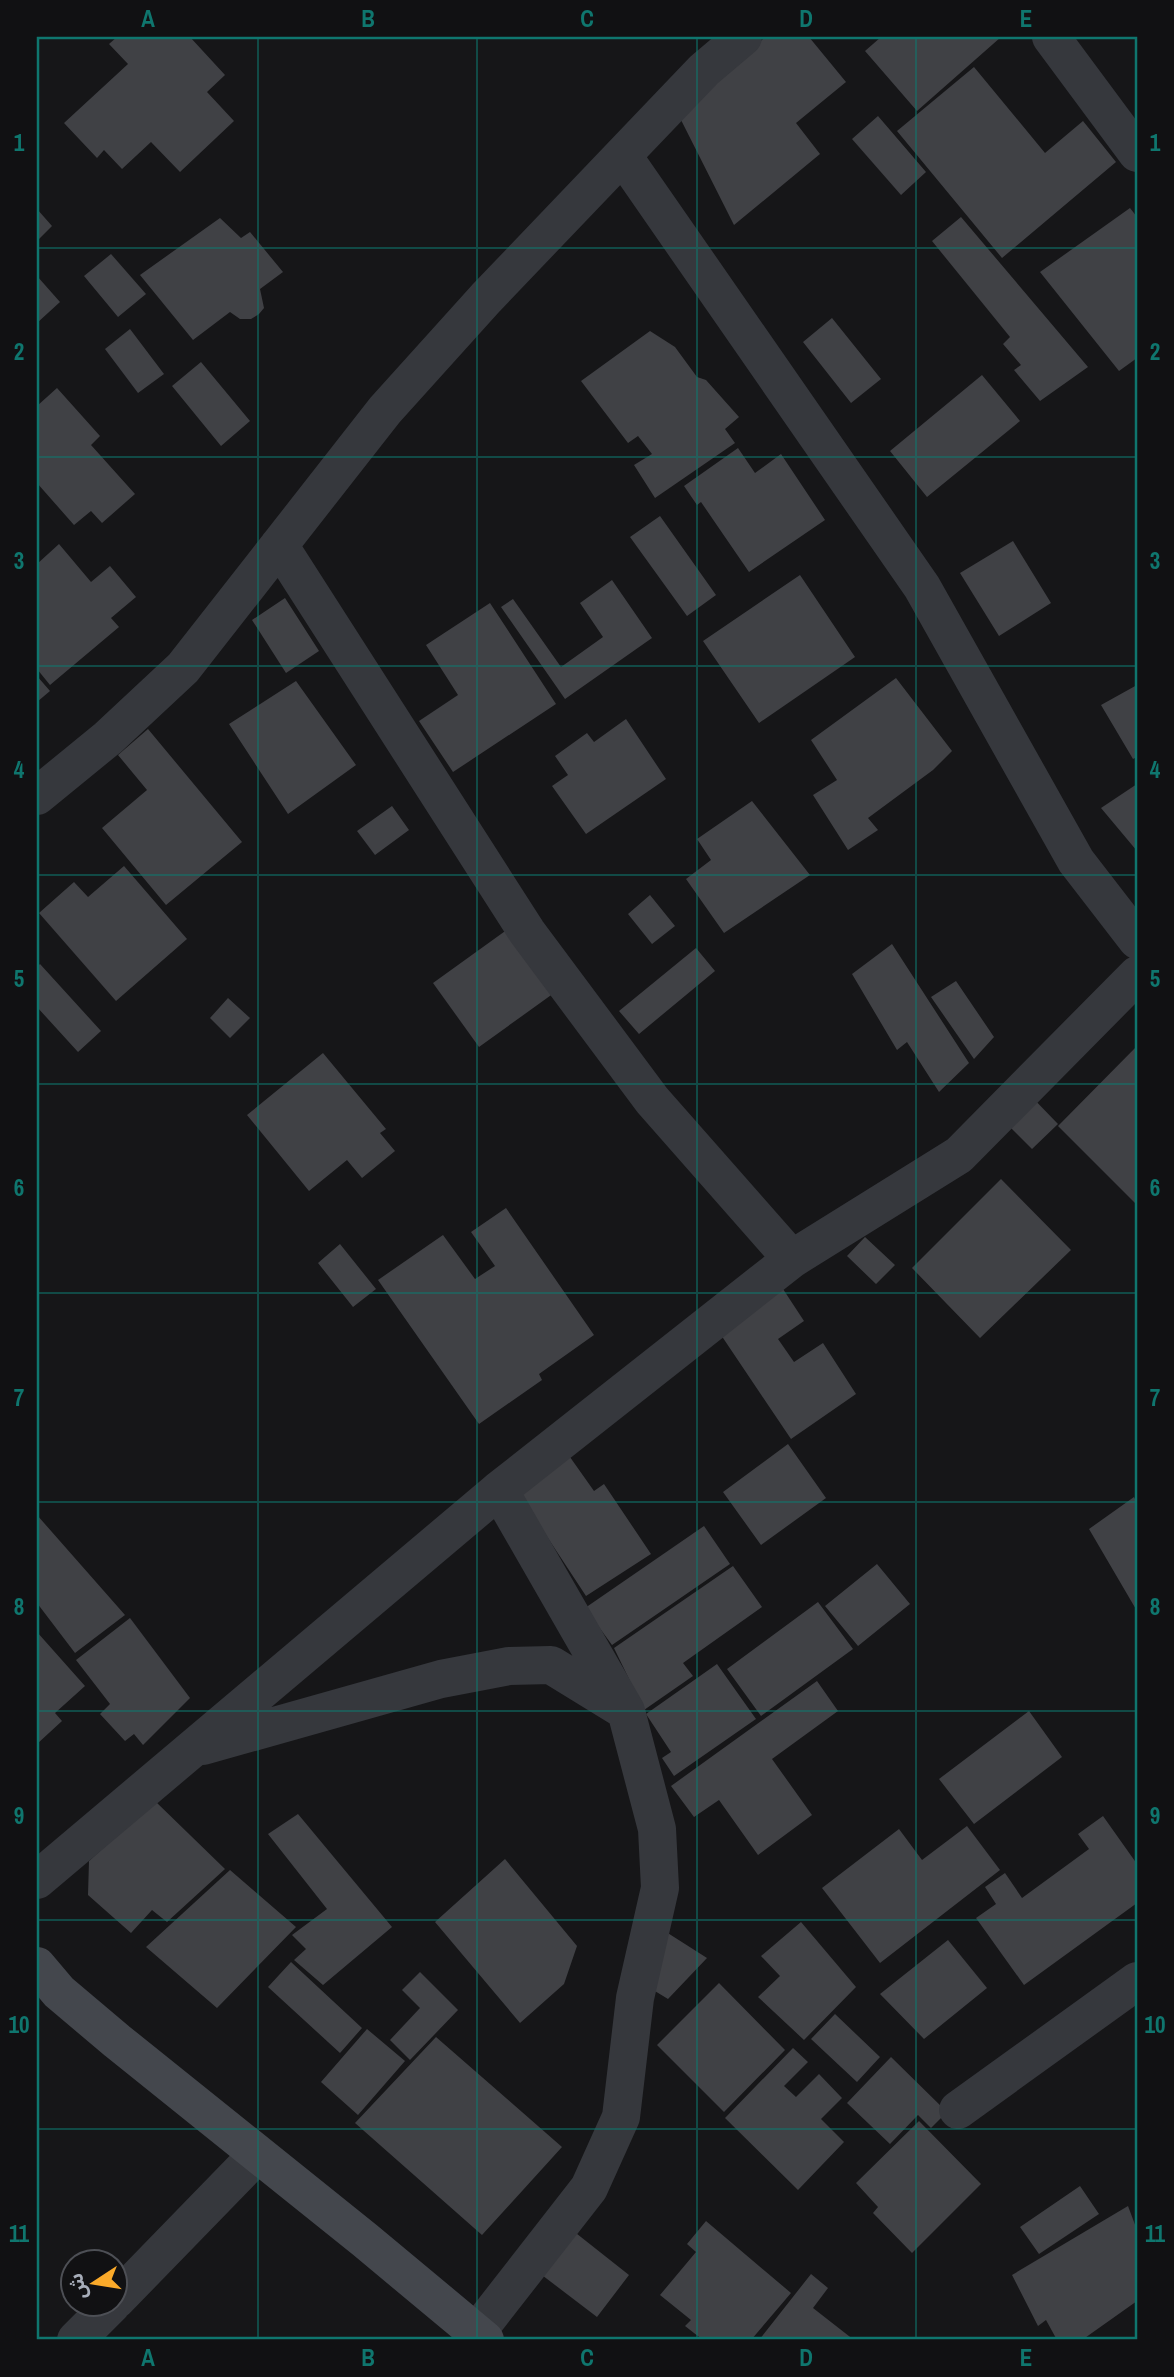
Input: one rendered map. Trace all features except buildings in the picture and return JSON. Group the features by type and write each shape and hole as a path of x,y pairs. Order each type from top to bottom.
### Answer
{"main road":[{"path":"37,1966 59,1992 256,2156 365,2240 480,2337"}],"street":[{"path":"37,796 108,738 183,668 385,410 486,298 704,71 743,37"},
{"path":"1051,37 1137,153"},
{"path":"623,156 922,587 1076,861 1137,940"},
{"path":"279,545 527,932 652,1100 792,1259"},
{"path":"37,1881 499,1490 792,1259 959,1155 1137,975"},
{"path":"480,2337 589,2188 621,2117 635,1998 660,1888 657,1829 625,1711 499,1490"},
{"path":"192,1749 441,1679 509,1666 551,1665 625,1711"},
{"path":"958,2110 1137,1981"},
{"path":"130,2286 256,2156"},
{"path":"76,2340 98,2318"}]}
